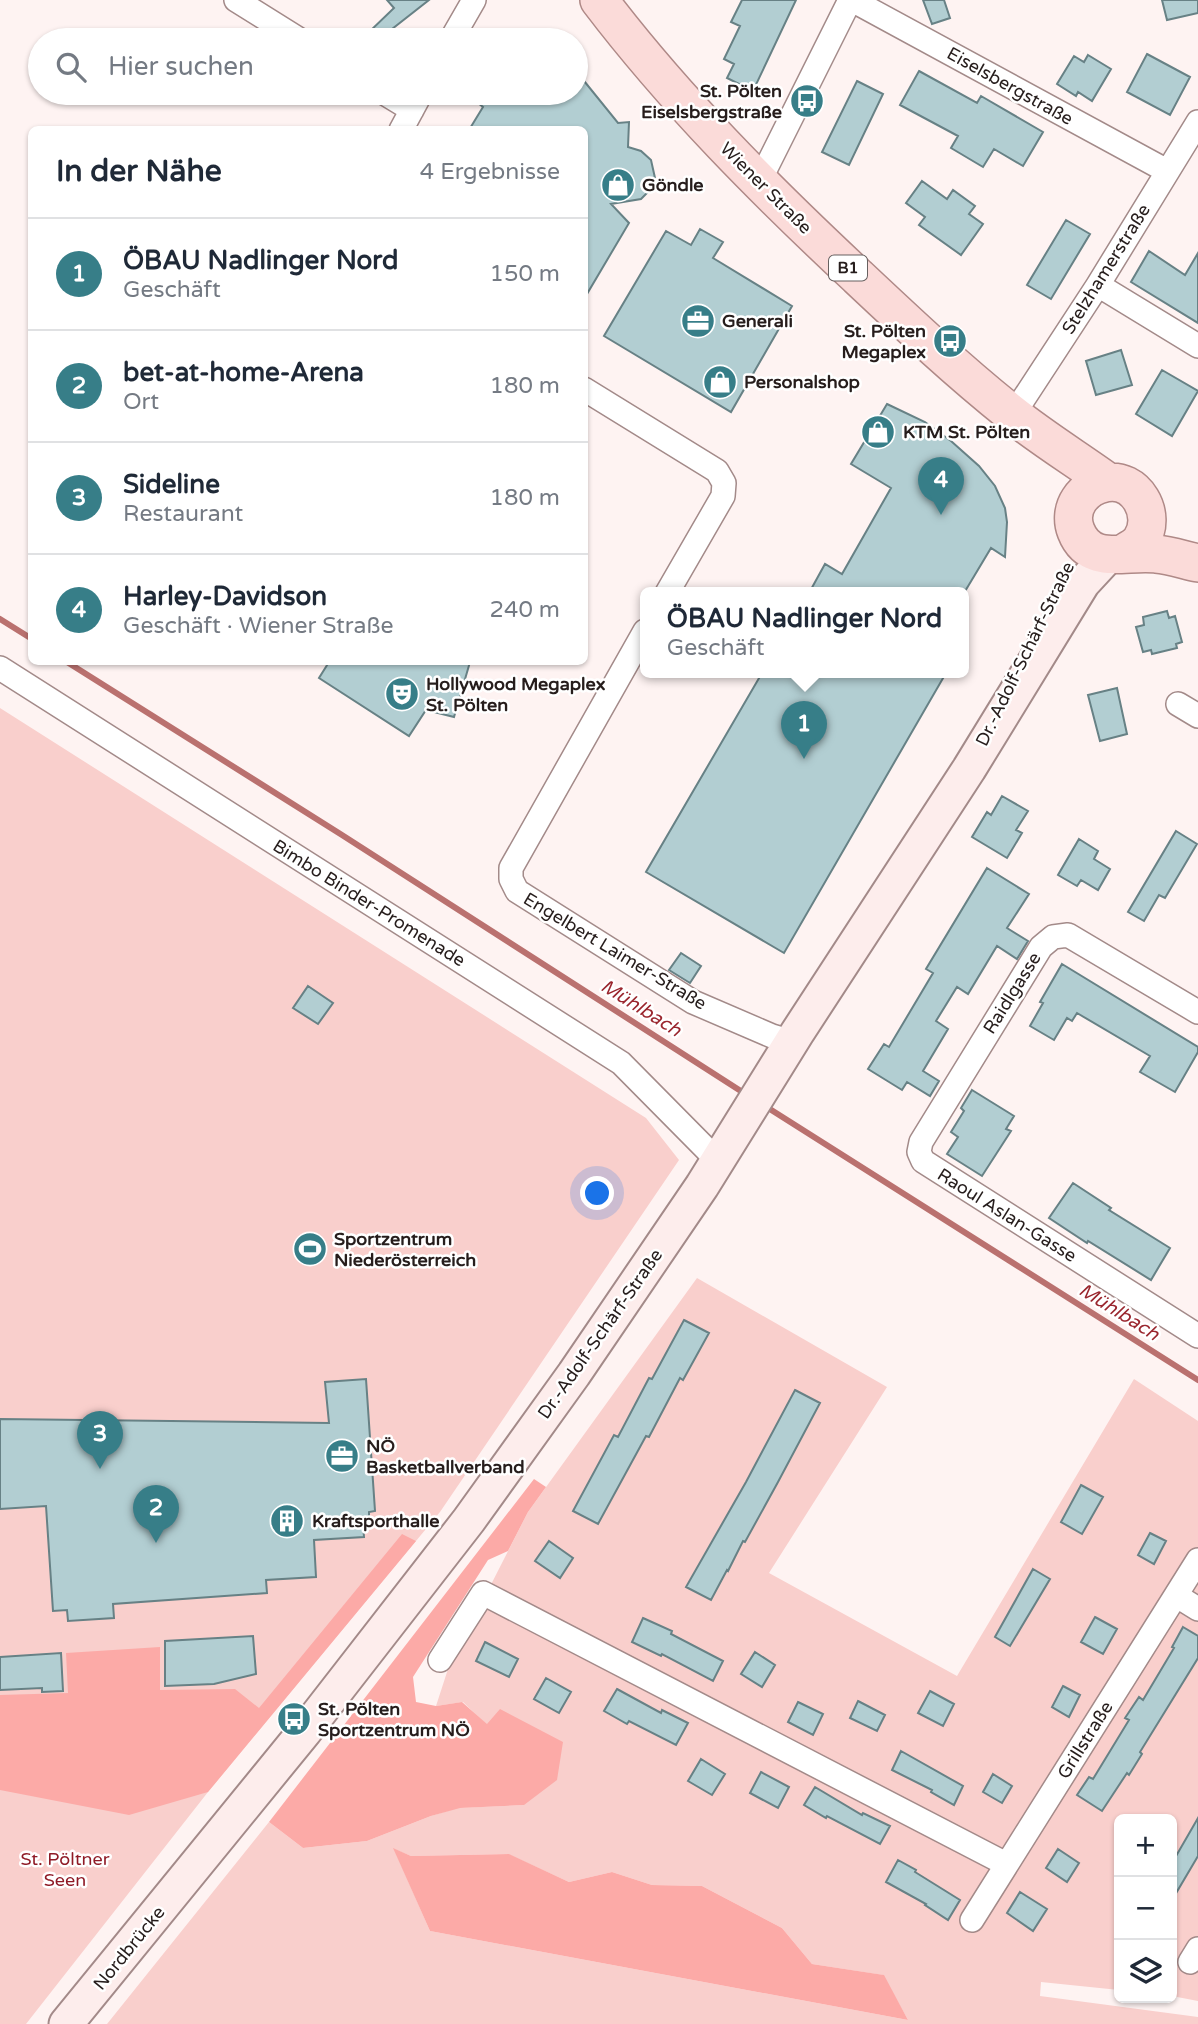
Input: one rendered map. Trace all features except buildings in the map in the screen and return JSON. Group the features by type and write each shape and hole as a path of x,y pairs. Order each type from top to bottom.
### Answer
{"main road":[{"name":"Wiener Straße","path":"599,0 684,103 759,182 919,334 1013,415 1108,482"},
{"name":"Wiener Straße","path":"1013,415 1058,466 1097,538"},
{"name":"B1","path":"1108,482 1121,483 1135,492 1143,501 1147,514 1158,524 1198,544"},
{"path":"1097,538 1084,493 1094,486 1108,482"},
{"path":"1097,538 1136,546 1146,528 1147,514"},
{"path":"1097,538 1198,563"}],"street":[{"path":"236,0 281,28"},
{"path":"458,28 474,0"},
{"path":"759,182 851,0"},
{"name":"Eiselsbergstraße","path":"851,0 1167,171"},
{"name":"Stelzhamerstraße","path":"1013,415 1098,285 1198,122"},
{"path":"1098,285 1198,346"},
{"path":"588,391 717,471 723,483 723,496 670,587"},
{"name":"Dr.-Adolf-Schärf-Straße","path":"191,1871 305,1731 469,1520 575,1374 718,1161 969,769 1083,583 1097,538"},
{"name":"Engelbert Laimer-Straße","path":"640,640 511,867 511,879 517,891 693,1002 792,1042"},
{"name":"Bimbo Binder-Promenade","path":"0,668 621,1063 718,1161"},
{"path":"1178,704 1198,716"},
{"name":"Raidlgasse","path":"923,1161 919,1152 922,1142 1041,947 1053,937 1068,935 1198,1012"},
{"name":"Raoul Aslan-Gasse","path":"923,1161 1198,1336"},
{"name":"Grillstraße","path":"972,1920 1198,1560"},
{"path":"440,1660 483,1593 1006,1864"},
{"path":"1177,1596 1198,1609"},
{"name":"Nordbrücke","path":"66,2024 191,1871"}],"green space":[{"name":"Sportzentrum Niederösterreich","path":"0,708 646,1118 679,1160 440,1512 208,1792 26,2024 0,2024"},
{"path":"697,1278 887,1387 769,1573 957,1676 1134,1379 1198,1421 1198,2001 1177,1997 1177,1814 1114,1814 1114,1989 1041,1982 1040,1996 1198,2017 1198,2024 107,2024 269,1822 303,1848 367,1841 457,1808 524,1805 487,1725 463,1702 436,1706 448,1669 528,1512","holes":["394,1849 411,1856 508,1854 569,1882 612,1872 652,1885 702,1886 782,1928 812,1964 883,1975 908,2020 430,1931"]}],"shaded area":[{"path":"534,1479 546,1487 528,1512 508,1551 488,1560 413,1677 416,1702 436,1706 462,1702 487,1724 500,1709 563,1742 557,1780 524,1805 460,1808 431,1816 367,1841 303,1848 269,1822"},
{"path":"402,1534 416,1541 208,1792 129,1815 0,1790 0,1695 68,1693 66,1653 160,1647 160,1690 235,1689 259,1708"},
{"path":"393,1848 411,1856 509,1854 569,1882 612,1872 652,1885 702,1886 782,1928 812,1964 884,1975 908,2020 430,1931"}],"waterway":[{"name":"Mühlbach","path":"0,619 28,636"},
{"name":"Mühlbach","path":"72,665 747,1095"},
{"name":"Mühlbach","path":"765,1106 1198,1380"}],"place":[{"name":"St. Pölten Eiselsbergstraße","path":"807,101"},
{"name":"Göndle","path":"618,185"},
{"name":"Generali","path":"698,321"},
{"name":"St. Pölten Megaplex","path":"950,341"},
{"name":"Personalshop","path":"720,382"},
{"name":"KTM St. Pölten","path":"878,432"},
{"name":"Harley-Davidson","path":"941,515"},
{"name":"Hollywood Megaplex St. Pölten","path":"402,694"},
{"name":"ÖBAU Nadlinger Nord","path":"804,759"},
{"name":"Sportzentrum Niederösterreich","path":"310,1249"},
{"name":"NÖ Basketballverband","path":"342,1456"},
{"name":"Sideline","path":"100,1469"},
{"name":"Kraftsporthalle","path":"287,1521"},
{"name":"bet-at-home-Arena","path":"156,1543"},
{"name":"St. Pölten Sportzentrum NÖ","path":"294,1719"}],"park label":[{"name":"St. Pöltner Seen","path":"65,1869"}]}
